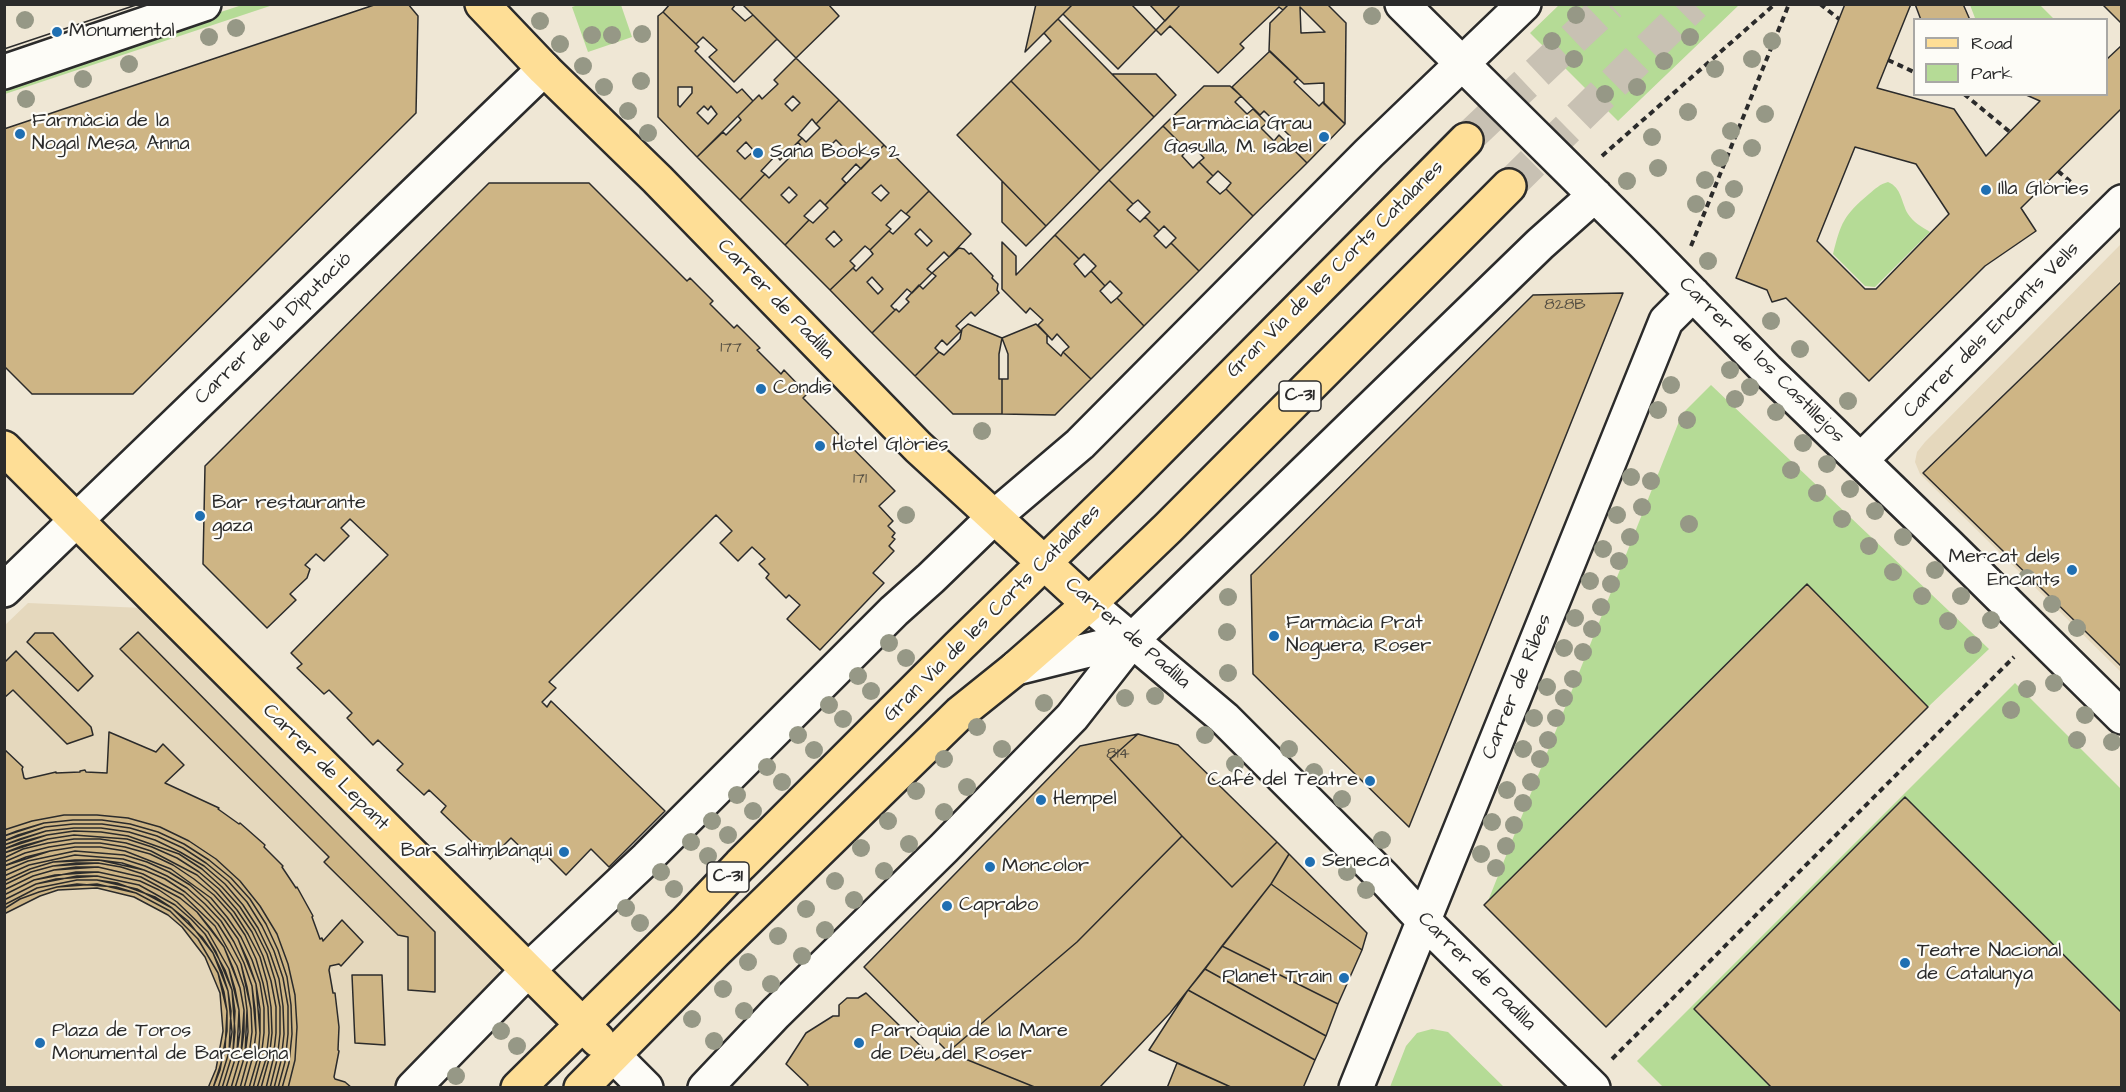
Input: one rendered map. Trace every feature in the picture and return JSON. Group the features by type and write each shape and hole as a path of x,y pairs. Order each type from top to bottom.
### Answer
{"main road":[{"name":"Carrer de Padilla","path":"482,4 544,69 657,179 918,447 1089,604"},
{"name":"Gran Via de les Corts Catalanes","path":"518,1088 1466,140"},
{"name":"C-31","path":"581,1088 960,713 1089,604 1509,186"},
{"name":"Carrer de Lepant","path":"4,448 613,1055"}],"street":[{"path":"4,72 204,4"},
{"name":"Carrer de los Castillejos","path":"1402,4 1429,34 1463,64 1595,195 1767,370 2121,717"},
{"path":"413,1088 528,970 647,858 894,611 993,518 1080,444 1377,145 1524,4"},
{"name":"Carrer de la Diputació","path":"4,590 544,69"},
{"path":"705,1088 775,1014 944,848 1072,717 1133,639 1539,244 1595,195"},
{"name":"Carrer dels Encants Vells","path":"1861,460 2121,202"},
{"name":"Carrer de Ribes","path":"1356,1088 1666,321 1693,294"},
{"name":"Carrer de Padilla","path":"1089,604 1224,718 1593,1088"},
{"path":"1016,668 1133,639"},
{"name":"Carrer de Lepant","path":"613,1055 646,1088"}],"path":[{"path":"1598,159 1775,4"},
{"path":"1696,236 1789,4"},
{"path":"1820,4 1839,19"},
{"path":"1888,60 1913,72"},
{"path":"1966,96 2010,132"},
{"path":"2058,171 2080,190"},
{"path":"1611,1060 2016,656"}],"shaded area":[{"name":"Mercat dels Encants","path":"2121,244 2121,672 1920,474 1915,462 1917,452 1925,442"},
{"path":"28,603 143,608 497,960 499,978 400,1087 5,1088 4,626"}],"green space":[{"path":"581,4 621,5 632,37 588,52 572,7"},
{"path":"242,5 273,5 5,94 4,84"},
{"path":"1559,5 1739,5 1618,121 1530,33"},
{"path":"1970,5 2040,5 2053,18 1975,18"},
{"path":"1888,182 1899,192 1910,217 1930,232 1875,287 1865,286 1833,254 1841,227 1848,214 1873,190"},
{"path":"1711,385 1989,649 1928,707 1807,584 1488,901 1682,414"},
{"name":"Teatre Nacional de Catalunya","path":"2015,683 2121,789 2121,1087 1663,1087 1637,1061"},
{"path":"1432,1029 1448,1032 1504,1087 1390,1087 1406,1046 1417,1033"}],"building":[{"path":"377,4 408,4 418,16 416,113 133,394 32,394 4,366 4,129"},
{"path":"670,4 736,4 732,9 745,21 753,15 777,39 734,82 709,57 717,50 703,37 696,44 663,12"},
{"path":"742,4 828,4 839,16 796,58"},
{"path":"1036,4 1073,4 1025,52"},
{"path":"1073,4 1131,4 1156,30 1118,69 1063,14"},
{"path":"1149,4 1181,4 1165,21"},
{"path":"1181,4 1289,4 1283,10 1279,7 1240,44 1244,48 1218,73 1170,26 1161,35 1156,30"},
{"path":"1289,4 1327,4 1346,23 1345,124 1324,104 1324,83 1304,84 1269,51 1270,23","holes":["1300,7 1325,32 1301,33"]},
{"name":"Illa Glòries","path":"1845,4 1911,4 1877,88 1954,109 1986,156 2040,101 2029,96 2108,96 2108,58 2122,45 2122,108 2021,208 2036,231 1985,266 1869,381 1786,298 1772,302 1767,290 1736,278","holes":["1855,147 1916,164 1949,214 1876,289 1865,289 1817,241"]},
{"path":"1915,4 1963,4 1969,18 1920,18"},
{"path":"2102,4 2122,4 2122,24"},
{"path":"663,12 699,47 695,51 737,93 742,89 753,101 697,157 658,117 658,16","holes":["678,87 692,87 692,93 680,107","704,106 708,110 711,106 717,114 708,124 697,113"]},
{"path":"1058,19 1154,117 1100,171 1011,81 1051,41 1044,33"},
{"path":"1270,51 1298,78 1294,82 1319,106 1323,102 1345,124 1307,163 1285,141 1290,136 1264,111 1260,115 1232,87"},
{"path":"796,58 839,100 816,124 812,119 798,135 802,138 780,160 776,155 761,171 765,174 740,200 697,157 723,132 726,135 741,120 738,116 759,95 762,99 778,84 774,80","holes":["793,96 800,103 792,111 785,104","746,142 754,151 745,159 737,151"]},
{"path":"1112,74 1156,74 1176,95 1154,117"},
{"path":"1011,81 1100,171 1046,226 957,135"},
{"path":"1204,86 1230,86 1241,96 1235,102 1247,114 1253,109 1267,123 1261,128 1274,141 1279,135 1307,163 1253,216 1226,189 1231,183 1218,171 1213,176 1199,162 1204,158 1192,145 1187,150 1163,126"},
{"path":"839,100 884,145 861,169 856,164 842,179 846,183 825,205 820,200 804,216 809,220 785,245 740,200 765,174 769,178 801,146 798,142 802,138 806,142 820,128 816,124","holes":["836,140 844,148 836,156 828,148","789,187 797,195 789,203 781,195"]},
{"path":"1163,126 1187,150 1182,156 1193,168 1199,162 1213,176 1207,182 1220,194 1226,189 1253,216 1199,271 1171,243 1176,238 1164,226 1159,231 1145,217 1150,212 1138,200 1133,204 1109,180"},
{"path":"884,145 929,191 906,214 901,210 886,225 891,229 870,250 865,246 850,261 855,266 830,290 785,245 809,220 813,223 828,208 825,205","holes":["881,185 889,193 881,201 872,193","834,231 842,240 834,247 826,239"]},
{"path":"1109,180 1133,204 1127,210 1140,222 1145,217 1159,231 1154,236 1166,248 1171,243 1199,271 1144,326 1117,298 1122,293 1110,281 1105,286 1091,271 1096,266 1084,254 1079,259 1055,235"},
{"path":"1002,181 1046,226 1026,246 1002,222"},
{"path":"489,183 589,183 687,281 690,278 713,301 710,304 734,328 737,325 760,348 757,350 781,374 784,370 807,394 803,398 895,491 879,506 893,521 888,526 895,533 892,537 895,539 889,546 894,551 873,573 884,583 820,650 787,619 800,605 789,595 786,598 766,578 769,574 759,564 765,559 752,547 738,561 720,543 732,531 716,515 549,682 556,688 542,702 547,707 551,701 665,811 609,867 591,849 566,875 545,854 537,863 511,838 490,859 441,812 446,806 429,790 424,795 397,770 403,764 378,740 373,745 347,718 352,713 329,690 324,694 297,668 302,664 291,653 388,555 350,519 341,528 349,536 324,561 316,554 305,565 310,569 307,578 290,594 296,600 267,628 203,564 205,466"},
{"path":"929,191 971,234 949,257 944,252 927,269 932,273 912,293 907,289 891,306 895,310 872,333 830,290 853,268 856,271 873,254 870,250 889,231 893,234 910,217 906,214","holes":["920,229 932,241 927,246 915,234","872,277 883,289 878,294 867,282"]},
{"path":"1055,235 1079,259 1074,264 1085,277 1091,271 1105,286 1100,291 1111,303 1117,298 1144,326 1091,379 1063,352 1069,347 1057,334 1052,340 1038,325 1043,320 1030,308 1026,313 1002,289 1002,242 1016,256 1016,275"},
{"path":"959,248 971,253 993,276 992,278 998,284 999,293 975,316 971,312 956,326 961,331 947,345 942,340 935,348 939,352 915,376 872,333 896,309 899,312 909,302 906,299 919,285 923,289 936,276 932,273"},
{"name":"Mercat dels Encants","path":"2122,281 2122,667 1923,473"},
{"path":"1623,293 1409,827 1253,674 1251,575 1533,295"},
{"path":"968,324 1002,338 999,354 999,379 1002,379 1002,414 953,414 915,376 939,352 944,355 960,339 962,329"},
{"path":"1036,324 1047,335 1047,343 1061,356 1063,352 1091,379 1055,415 1002,414 1002,379 1008,379 1008,354 1002,338"},
{"path":"1807,584 1928,707 1606,1027 1484,905"},
{"path":"138,632 435,932 435,992 408,990 408,937 398,935 324,862 329,857 120,649"},
{"path":"35,633 53,633 93,676 78,691 27,642"},
{"path":"16,651 91,727 93,735 67,744 13,690 4,698 4,663"},
{"path":"109,732 156,752 163,744 184,765 165,783 219,808 265,845 264,847 283,866 297,887 313,916 320,939 322,938 323,941 342,920 363,942 341,966 339,964 330,966 329,970 333,993 335,993 339,1027 339,1051 334,1077 352,1088 288,1088 295,1060 297,1027 295,995 288,964 277,934 260,906 240,881 216,859 189,841 160,827 128,818 64,815 32,821 4,830 4,749 23,767 26,779 56,772 85,770 86,772 107,773"},
{"path":"1138,734 1178,745 1277,842 1232,887 1110,759"},
{"path":"1138,734 1110,759 1182,836 1077,942 948,1052 864,967 1080,746"},
{"name":"Teatre Nacional de Catalunya","path":"1905,797 2122,1013 2122,1088 1772,1088 1694,1009"},
{"path":"64,815 128,818 160,827 189,841 216,859 240,881 260,906 277,934 288,964 295,995 297,1027 295,1060 288,1088 282,1088 289,1063 292,1034 287,977 266,924 250,899 231,878 184,844 158,832 130,824 102,820 73,820 44,823 4,836 4,830 32,821"},
{"path":"102,820 130,824 158,832 184,844 209,860 231,878 250,899 266,924 287,977 292,1034 289,1063 282,1088 278,1088 285,1062 288,1034 288,1006 283,978 274,951 247,902 228,881 183,848 157,836 130,828 102,824 73,824 45,827 4,841 4,836 17,831 44,823"},
{"path":"102,824 130,828 157,836 183,848 206,863 228,881 247,902 274,951 283,978 288,1006 285,1062 278,1088 274,1088 281,1061 284,1034 279,979 258,928 243,905 225,884 204,866 155,840 129,832 101,828 74,828 46,831 4,845 4,841 18,835 45,827"},
{"path":"101,828 129,832 155,840 204,866 225,884 243,905 258,928 279,979 284,1034 281,1061 274,1088 270,1088 280,1034 280,1007 275,980 267,954 240,907 202,869 179,854 128,836 74,831 47,835 4,849 4,845 46,831"},
{"path":"74,831 128,836 179,854 202,869 240,907 267,954 280,1007 277,1060 270,1088 266,1088 273,1060 276,1007 263,956 252,932 237,910 219,889 199,872 177,858 127,839 74,835 48,839 4,853 4,849 21,842"},
{"path":"74,835 127,839 177,858 199,872 219,889 237,910 252,932 263,956 276,1007 273,1060 266,1088 261,1088 269,1059 272,1033 267,982 260,957 234,912 197,875 151,851 126,843 100,839 74,839 23,849 4,858 4,853 22,846"},
{"path":"1182,836 1232,887 1277,842 1289,854 1271,884 1170,1013 1099,1088 1037,1088 948,1052 1077,942"},
{"path":"74,839 100,839 126,843 151,851 197,875 234,912 260,957 271,1007 272,1033 269,1059 261,1088 257,1088 266,1059 269,1033 268,1007 256,959 245,935 231,914 214,895 173,865 150,854 125,847 100,843 75,843 25,853 4,862 4,858 23,849"},
{"path":"75,843 100,843 150,854 194,879 214,895 231,914 245,935 256,959 268,1007 269,1033 266,1059 257,1088 253,1088 261,1058 264,1033 264,1008 260,983 241,937 227,917 211,898 171,869 125,851 100,847 75,847 50,851 4,866 4,862 25,853"},
{"path":"75,847 100,847 125,851 171,869 211,898 227,917 241,937 252,960 260,983 264,1008 261,1058 253,1088 249,1088 258,1057 260,1033 256,984 238,939 224,919 190,885 147,862 124,855 75,851 28,861 4,871 4,866 26,857"},
{"path":"75,851 124,855 169,872 190,885 224,919 238,939 248,961 256,984 260,1009 258,1057 249,1088 244,1088 253,1056 256,1033 252,986 234,942 221,921 187,888 145,866 123,859 75,855 29,865 4,876 4,871 28,861"},
{"path":"1289,854 1367,933 1362,950 1271,884"},
{"path":"75,855 123,859 145,866 187,888 221,921 234,942 252,986 256,1033 253,1056 244,1088 240,1088 249,1055 252,1032 251,1009 241,964 218,924 185,892 165,879 144,870 99,860 53,862 4,881 4,876 29,865"},
{"path":"75,860 122,863 165,879 185,892 218,924 241,964 251,1009 252,1032 249,1055 240,1088 235,1088 245,1055 248,1032 244,987 237,966 215,926 183,895 143,874 98,863 53,866 31,872 4,885 4,881 30,869 53,862"},
{"path":"76,863 98,863 143,874 183,895 215,926 237,966 244,987 247,1010 245,1055 235,1088 231,1088 241,1054 244,1032 244,1010 240,988 224,947 197,912 180,898 141,877 98,867 54,870 33,876 4,890 4,885 31,872"},
{"path":"76,867 98,867 141,877 180,898 197,912 224,947 240,988 244,1010 241,1054 231,1088 226,1088 237,1053 240,1032 235,989 229,969 208,932 177,902 140,881 98,872 55,875 34,880 4,895 4,890 33,876"},
{"path":"76,872 98,872 140,881 177,902 208,932 229,969 239,1010 237,1053 226,1088 222,1088 233,1052 235,1032 232,990 216,952 205,934 175,905 139,885 97,876 56,879 36,884 4,900 4,895 34,880"},
{"path":"77,876 97,876 139,885 175,905 205,934 225,970 232,990 235,1011 233,1052 222,1088 218,1088 229,1052 232,1032 228,991 213,953 188,921 172,908 137,889 97,880 77,880 37,888 4,905 4,900 36,884"},
{"path":"77,880 117,883 155,897 172,908 202,937 213,953 228,991 231,1011 229,1052 218,1088 213,1088 220,1070 227,1031 224,992 218,973 198,939 170,911 136,893 97,884 57,887 20,899 4,909 4,905 37,888"},
{"path":"77,884 116,887 136,893 170,911 198,939 218,973 227,1011 225,1051 213,1088 208,1088 216,1069 223,1031 220,993 205,957 182,927 168,915 134,897 97,888 58,890 40,896 4,914 4,909 20,899 57,887"},
{"path":"1271,884 1362,950 1338,1004 1222,946"},
{"path":"1222,946 1338,1004 1326,1036 1205,969"},
{"path":"1205,969 1326,1036 1315,1060 1188,990"},
{"path":"352,975 382,975 385,1045 355,1043"},
{"path":"1188,990 1315,1060 1303,1088 1233,1088 1149,1050"},
{"name":"Parròquia de la Mare de Déu del Roser","path":"866,993 935,1060 948,1052 1037,1088 806,1088 808,1085 786,1064 806,1033 833,1016 839,1016 839,1005 847,998 858,998"},
{"path":"1177,1063 1233,1088 1167,1088"}],"tunnel":[{"path":"1466,140 1610,4"},
{"path":"1509,186 1694,4"}],"tram line":[{"path":"4,49 139,4"}],"place":[{"name":"Monumental","path":"57,32"},
{"name":"Farmàcia de la Nogal Mesa, Anna","path":"20,134"},
{"name":"Farmàcia Grau Gasulla, M. Isabel","path":"1324,137"},
{"name":"Sana Books 2","path":"758,153"},
{"name":"Illa Glòries","path":"1986,190"},
{"name":"Condis","path":"761,389"},
{"name":"Hotel Glòries","path":"820,446"},
{"name":"Bar restaurante gaza","path":"200,516"},
{"name":"Mercat dels Encants","path":"2072,570"},
{"name":"Farmàcia Prat Noguera, Roser","path":"1274,636"},
{"name":"Café del Teatre","path":"1370,781"},
{"name":"Hempel","path":"1041,800"},
{"name":"Bar Saltimbanqui","path":"564,852"},
{"name":"Seneca","path":"1310,862"},
{"name":"Moncolor","path":"990,867"},
{"name":"Caprabo","path":"947,906"},
{"name":"Teatre Nacional de Catalunya","path":"1905,963"},
{"name":"Planet Train","path":"1344,978"},
{"name":"Plaza de Toros Monumental de Barcelona","path":"40,1043"},
{"name":"Parròquia de la Mare de Déu del Roser","path":"859,1043"}]}
